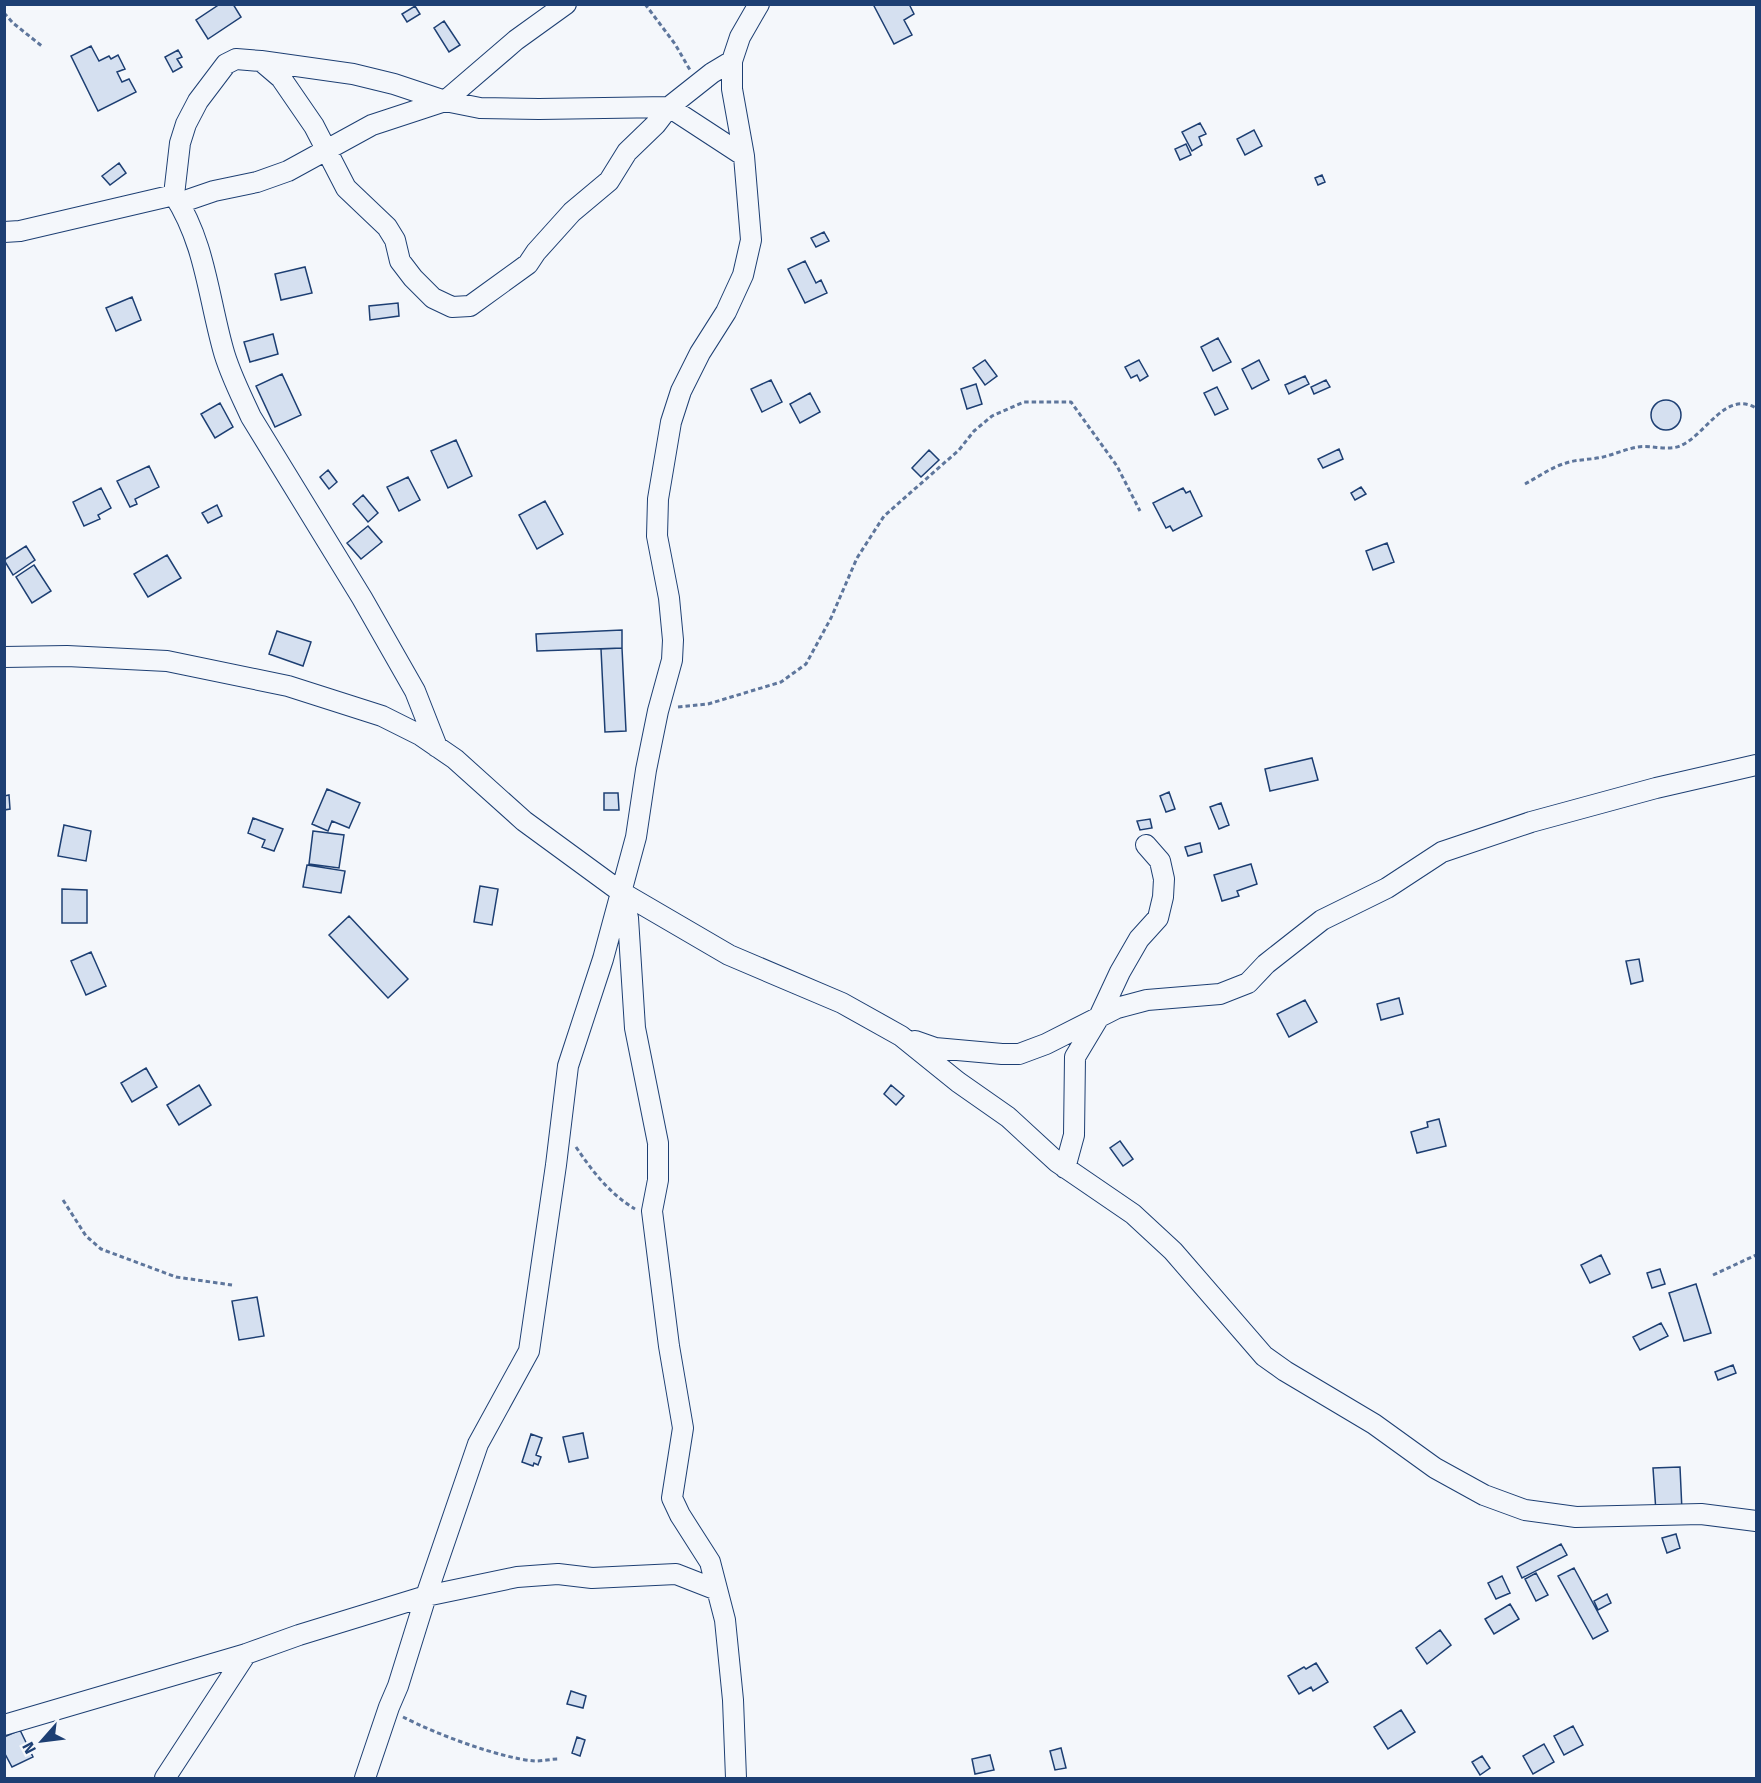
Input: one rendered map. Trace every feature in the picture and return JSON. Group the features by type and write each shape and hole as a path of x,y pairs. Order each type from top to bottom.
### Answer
{"street":[{"path":"4,232 20,231 176,199 277,175 372,125 445,101 516,40 566,4"},
{"path":"365,1779 478,1444 529,1351 568,1066 603,959 636,837 658,711 672,660 673,640 669,598 657,536 660,487 671,423 681,391 700,354 726,312 743,275 751,240 744,156 732,89 732,61 740,37 759,4"},
{"path":"437,747 415,691 362,598 251,417 237,388 223,350 202,256 176,199 180,143 186,124 198,102 226,64 236,59 353,74 394,84 445,101 480,108 669,107 744,156"},
{"path":"261,61 281,78 314,126 346,188 387,227 395,240 400,261 413,278 433,298 452,307 470,306 528,264 572,213 609,181 627,152 656,124 669,107 712,73 732,61"},
{"path":"4,657 67,656 167,661 288,686 382,716 420,735 455,759 524,821 621,892 729,955 842,1003 901,1036 958,1082 1008,1117 1065,1168 1133,1214 1173,1251 1264,1356 1374,1424 1435,1468 1484,1496 1525,1510 1576,1516 1701,1514 1756,1521"},
{"path":"901,1036 935,1048 1019,1054 1046,1044 1118,1008 1147,1000 1220,994 1248,983 1266,964 1322,920 1387,888 1442,852 1543,819 1656,788 1756,765"},
{"path":"1065,1168 1074,1134 1075,1057 1100,1017 1120,972 1139,939 1158,918 1164,879 1160,861 1146,844"},
{"path":"621,892 628,918 635,1028 658,1143 658,1180 652,1218 683,1428 672,1498 680,1515 710,1562 725,1620 734,1700 736,1779"},
{"path":"4,1725 246,1654 299,1635 426,1596 517,1576 558,1574 592,1578 676,1574 717,1590"},
{"path":"165,1779 246,1654"}],"path":[{"path":"645,4 675,44 692,74"},
{"path":"4,13 42,47"},
{"path":"658,711 708,704 781,682 806,664 831,618 857,558 884,516 959,450 974,431 993,416 1024,402 1071,402 1117,466 1140,511"},
{"path":"1525,484 1563,463 1575,460 1589,460 1641,447 1677,447 1701,433 1724,410 1738,403 1750,404 1756,408"},
{"path":"561,1124 590,1167 608,1188 632,1207 652,1218"},
{"path":"63,1200 86,1236 100,1249 176,1277 232,1285"},
{"path":"1713,1275 1756,1255"},
{"path":"389,1707 417,1724 485,1749 536,1761 559,1759"}],"building":[{"path":"220,4 233,4 241,17 208,39 196,20"},
{"path":"873,4 909,4 914,14 904,20 912,35 894,44"},
{"path":"415,6 420,14 407,22 402,14"},
{"path":"444,21 460,45 449,52 434,28"},
{"path":"91,46 99,61 118,55 125,69 117,72 122,82 129,79 136,92 98,111 71,56"},
{"path":"178,50 182,57 177,59 182,67 173,72 165,57"},
{"path":"1200,123 1206,134 1199,137 1202,145 1192,151 1182,132"},
{"path":"1254,130 1262,146 1245,155 1237,139"},
{"path":"1186,144 1191,155 1180,160 1175,149"},
{"path":"119,163 126,173 110,185 102,176"},
{"path":"1322,175 1325,182 1318,185 1315,178"},
{"path":"824,232 829,241 816,247 811,238"},
{"path":"805,261 816,283 821,280 827,293 805,303 788,269"},
{"path":"305,267 312,293 281,300 275,274"},
{"path":"132,297 141,320 116,331 106,308"},
{"path":"398,303 399,316 370,320 369,306"},
{"path":"273,334 278,354 250,362 244,342"},
{"path":"1218,338 1231,362 1213,371 1201,347"},
{"path":"985,360 997,376 985,385 973,368"},
{"path":"1139,360 1148,376 1140,381 1137,375 1131,378 1125,367"},
{"path":"1259,360 1269,380 1252,389 1242,369"},
{"path":"282,374 301,415 275,427 256,386"},
{"path":"1305,376 1309,384 1289,394 1285,385"},
{"path":"771,380 782,402 762,412 751,389"},
{"path":"1326,380 1330,387 1314,394 1311,387"},
{"path":"976,384 982,404 967,409 961,389"},
{"path":"1217,387 1228,409 1215,415 1204,393"},
{"path":"810,393 820,412 800,423 790,404"},
{"path":"1666,400 1676,405 1681,415 1676,425 1666,430 1656,425 1651,415 1656,405"},
{"path":"220,403 233,427 215,438 201,414"},
{"path":"456,440 472,476 448,488 431,451"},
{"path":"1339,449 1343,459 1323,468 1318,459"},
{"path":"929,450 939,460 921,477 912,468"},
{"path":"149,466 159,487 135,499 137,504 130,507 117,481"},
{"path":"328,470 337,482 329,489 320,477"},
{"path":"408,477 420,500 399,511 387,487"},
{"path":"1361,487 1366,494 1355,500 1351,493"},
{"path":"101,488 111,508 98,515 100,519 84,526 73,502"},
{"path":"1183,488 1186,493 1190,491 1202,516 1173,531 1170,526 1166,528 1153,503"},
{"path":"363,495 378,513 368,522 353,504"},
{"path":"545,501 563,534 537,549 519,515"},
{"path":"217,505 222,516 208,523 202,513"},
{"path":"368,526 382,542 361,559 347,543"},
{"path":"1387,543 1394,562 1373,570 1366,551"},
{"path":"26,546 35,560 13,575 4,560"},
{"path":"167,555 181,578 148,597 134,574"},
{"path":"34,565 51,591 32,603 16,577"},
{"path":"622,630 622,648 537,651 536,634"},
{"path":"277,631 311,642 303,666 269,654"},
{"path":"622,648 626,731 605,732 601,649"},
{"path":"1312,758 1318,780 1270,791 1265,769"},
{"path":"327,789 360,803 349,828 332,821 328,831 312,824"},
{"path":"1169,792 1175,809 1166,812 1160,796"},
{"path":"604,793 618,793 619,810 604,810"},
{"path":"9,795 10,809 4,810 4,796"},
{"path":"1221,803 1229,825 1219,829 1210,807"},
{"path":"253,818 283,829 274,851 262,847 265,840 248,833"},
{"path":"1150,819 1152,828 1140,830 1137,821"},
{"path":"64,825 91,831 86,861 58,856"},
{"path":"313,831 344,835 339,868 309,864"},
{"path":"1200,843 1202,852 1188,856 1185,847"},
{"path":"1251,864 1257,884 1237,891 1239,896 1222,901 1214,875"},
{"path":"307,865 345,871 341,893 303,887"},
{"path":"480,886 498,889 492,925 474,922"},
{"path":"62,889 87,890 87,923 62,923"},
{"path":"349,916 408,979 388,998 329,935"},
{"path":"91,952 106,986 86,995 71,961"},
{"path":"1639,959 1643,981 1631,984 1626,961"},
{"path":"1399,998 1403,1014 1381,1020 1377,1004"},
{"path":"1305,1000 1317,1022 1289,1037 1277,1014"},
{"path":"146,1068 157,1087 132,1102 121,1083"},
{"path":"199,1085 211,1105 179,1125 167,1105"},
{"path":"891,1085 904,1096 896,1105 884,1094"},
{"path":"1439,1119 1446,1146 1417,1153 1411,1132 1428,1127 1427,1122"},
{"path":"1120,1141 1133,1159 1123,1166 1110,1148"},
{"path":"1601,1255 1610,1274 1590,1283 1581,1265"},
{"path":"1660,1269 1665,1284 1652,1288 1647,1273"},
{"path":"1696,1284 1711,1333 1684,1341 1669,1293"},
{"path":"257,1297 264,1336 239,1340 232,1301"},
{"path":"1661,1323 1668,1336 1640,1350 1633,1337"},
{"path":"1733,1365 1736,1373 1718,1380 1715,1372"},
{"path":"583,1433 588,1458 569,1462 563,1437"},
{"path":"531,1434 542,1438 536,1455 541,1457 538,1465 534,1463 533,1466 522,1462"},
{"path":"1680,1467 1682,1511 1656,1512 1653,1468"},
{"path":"1676,1534 1680,1548 1667,1553 1662,1538"},
{"path":"1561,1544 1567,1555 1522,1578 1517,1567"},
{"path":"1574,1568 1608,1631 1593,1639 1558,1576"},
{"path":"1536,1573 1548,1595 1536,1601 1525,1579"},
{"path":"1502,1576 1510,1593 1496,1599 1488,1583"},
{"path":"1607,1594 1611,1603 1598,1610 1594,1601"},
{"path":"1510,1604 1519,1619 1494,1634 1485,1619"},
{"path":"1440,1630 1451,1645 1427,1664 1416,1648"},
{"path":"1316,1663 1328,1682 1313,1691 1311,1687 1299,1694 1288,1676"},
{"path":"571,1691 586,1696 583,1708 567,1704"},
{"path":"1401,1710 1415,1732 1388,1749 1374,1727"},
{"path":"1573,1726 1583,1745 1564,1755 1554,1736"},
{"path":"20,1730 33,1757 12,1767 4,1752 4,1737"},
{"path":"577,1737 585,1740 580,1756 572,1753"},
{"path":"1544,1744 1554,1762 1533,1774 1523,1756"},
{"path":"1061,1748 1066,1768 1055,1770 1050,1751"},
{"path":"990,1755 994,1770 975,1774 972,1759"},
{"path":"1482,1756 1490,1768 1480,1775 1472,1762"}]}
